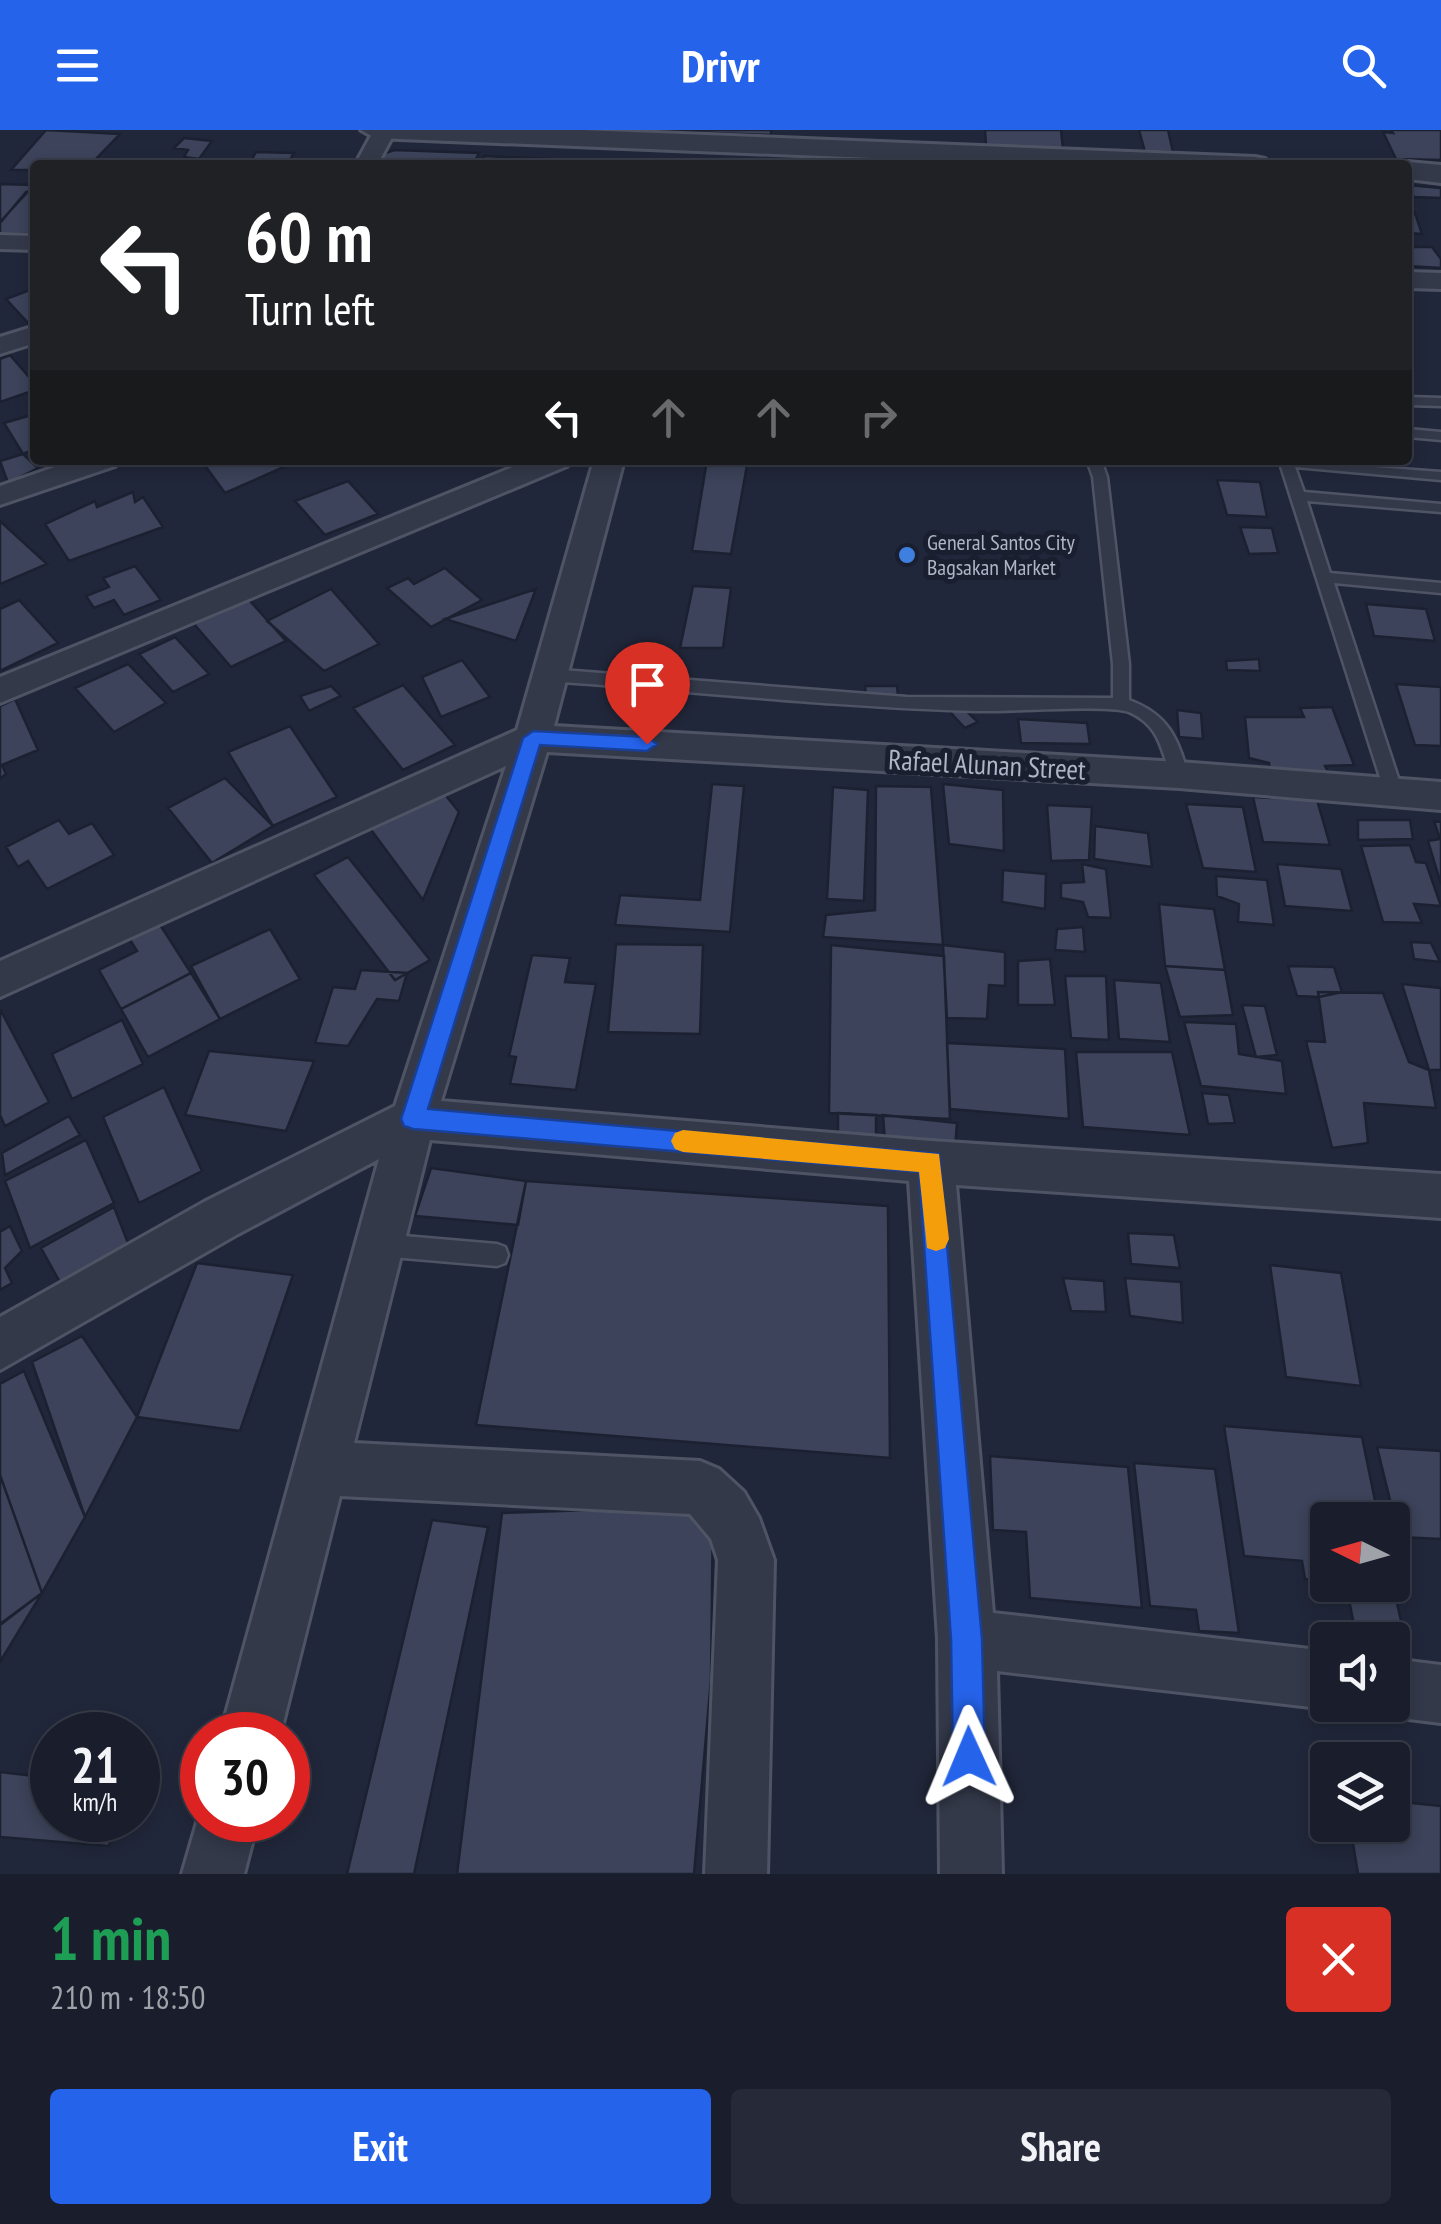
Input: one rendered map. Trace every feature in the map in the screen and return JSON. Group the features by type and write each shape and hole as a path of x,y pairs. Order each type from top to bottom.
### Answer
{"street":[{"path":"375,130 1131,160"},
{"path":"369,160 385,130"},
{"path":"1412,171 1441,174"},
{"path":"0,242 30,244"},
{"path":"1412,280 1441,281"},
{"path":"0,346 30,336"},
{"path":"0,496 90,465"},
{"path":"0,691 544,465"},
{"path":"256,1712 413,1119 533,738 609,465"},
{"path":"0,980 533,738"},
{"name":"Rafael Alunan Street","path":"533,738 1179,775 1441,796"},
{"path":"0,1345 221,1218 413,1119 930,1162 1441,1196"},
{"path":"930,1162 967,1639 971,1874"},
{"path":"321,1468 700,1488 724,1506 739,1530 746,1560 736,1874"},
{"path":"967,1639 1310,1678"},
{"path":"1410,1690 1441,1694"},
{"path":"213,1874 221,1842"}],"lane":[{"path":"1412,401 1441,402"},
{"path":"1412,433 1441,436"},
{"path":"1095,465 1121,664 1121,703"},
{"path":"1288,465 1394,793"},
{"path":"1328,465 1441,476"},
{"path":"1298,496 1441,508"},
{"path":"1322,577 1441,588"},
{"path":"549,674 881,698 1040,706 1121,703 1158,720 1169,734 1179,775"},
{"path":"380,1245 497,1255"}],"building":[{"path":"46,130 120,134 95,160 30,160 30,170 11,170"},
{"path":"625,130 771,130 771,135"},
{"path":"985,130 1061,130 1063,149 986,145"},
{"path":"1139,130 1168,130 1173,152 1145,152"},
{"path":"1391,130 1441,130 1441,160 1396,159 1383,132 1393,133"},
{"path":"184,138 212,141 199,159 184,157 188,150 174,148"},
{"path":"394,150 479,153 476,160 380,160 383,154"},
{"path":"256,152 294,153 290,160 251,160"},
{"path":"484,156 548,159 548,160 482,160"},
{"path":"0,184 30,185 30,189 0,222"},
{"path":"1412,185 1441,188 1441,198 1414,197"},
{"path":"26,192 30,192 30,234 0,234 0,223"},
{"path":"1412,209 1416,216 1422,234 1412,233"},
{"path":"1412,247 1432,247 1441,259 1441,268 1412,266"},
{"path":"30,290 30,325 6,299"},
{"path":"10,355 30,378 30,392 0,402 0,359"},
{"path":"30,415 30,451 23,454 4,423"},
{"path":"23,454 30,465 38,468 8,483 0,461"},
{"path":"205,465 284,467 225,493"},
{"path":"706,465 747,465 731,554 692,551"},
{"path":"1217,480 1260,482 1267,517 1227,515"},
{"path":"348,481 378,514 325,535 295,501"},
{"path":"133,492 135,502 143,497 163,527 69,561 45,524 95,501 97,507"},
{"path":"0,521 47,564 0,584"},
{"path":"1240,527 1272,528 1278,553 1249,554"},
{"path":"135,566 161,600 124,615 114,600 94,608 86,596 109,587 103,578"},
{"path":"445,568 482,600 431,627 387,588 408,578 414,584"},
{"path":"693,586 731,588 723,648 680,648"},
{"path":"331,589 379,644 324,671 267,621"},
{"path":"536,589 516,641 445,619"},
{"path":"242,592 286,641 231,667 188,617"},
{"path":"19,600 58,643 0,671 0,609"},
{"path":"1366,604 1426,609 1435,641 1374,636"},
{"path":"175,637 209,674 173,692 139,654"},
{"path":"1259,659 1260,671 1227,670 1226,661"},
{"path":"462,660 490,697 441,717 422,677"},
{"path":"128,664 166,703 114,732 75,688"},
{"path":"1396,684 1441,687 1441,746 1415,745"},
{"path":"403,685 455,745 403,770 353,708"},
{"path":"331,686 341,696 309,711 300,696"},
{"path":"865,686 897,686 898,696 866,696"},
{"path":"15,699 38,750 2,765 6,774 0,779 0,706"},
{"path":"962,707 978,722 965,728 950,712"},
{"path":"1332,707 1354,765 1325,766 1332,779 1270,775 1269,763 1249,758 1245,717 1304,717 1300,708"},
{"path":"1177,710 1201,713 1203,739 1179,737"},
{"path":"1018,719 1087,723 1090,744 1021,743"},
{"path":"290,726 337,797 273,826 228,752"},
{"path":"225,778 273,826 212,863 168,808"},
{"path":"712,784 744,786 730,932 615,925 620,895 700,900"},
{"path":"943,784 1003,790 1004,851 949,844"},
{"path":"876,786 931,787 943,945 823,937 826,915 875,910"},
{"path":"439,787 459,812 423,900 366,823"},
{"path":"833,787 868,790 864,901 827,899"},
{"path":"1253,797 1317,800 1330,845 1263,842"},
{"path":"1186,804 1243,807 1256,872 1203,868"},
{"path":"1047,805 1092,807 1089,860 1051,861"},
{"path":"59,820 69,834 92,823 114,855 47,889 28,861 18,867 6,847"},
{"path":"1358,820 1410,820 1413,839 1358,840"},
{"path":"1434,821 1441,822 1441,884 1428,841 1440,839"},
{"path":"1095,826 1148,833 1152,867 1094,859"},
{"path":"1410,845 1416,862 1426,863 1441,906 1414,904 1422,923 1383,922 1361,846"},
{"path":"348,857 430,960 395,980 314,875"},
{"path":"1082,864 1106,869 1111,918 1088,917 1083,902 1061,898 1061,883 1084,882"},
{"path":"1277,864 1341,869 1352,911 1285,906"},
{"path":"1003,870 1046,874 1045,909 1002,902"},
{"path":"1216,876 1267,880 1274,925 1238,922 1239,904 1217,896"},
{"path":"1159,904 1214,909 1225,970 1165,966"},
{"path":"157,920 191,973 121,1009 99,970 137,951 127,935"},
{"path":"1083,927 1085,952 1055,950 1057,929"},
{"path":"270,929 300,979 220,1019 191,966"},
{"path":"1411,942 1431,943 1440,962 1414,959"},
{"path":"616,944 703,945 700,1034 608,1032"},
{"path":"831,945 944,956 950,1119 829,1113"},
{"path":"943,945 1005,952 1005,986 989,985 987,1019 947,1018"},
{"path":"532,955 570,958 565,982 596,984 576,1090 510,1084 516,1057 509,1056"},
{"path":"1050,959 1055,1005 1018,1005 1018,961"},
{"path":"1165,966 1225,970 1233,1015 1180,1017"},
{"path":"1288,966 1334,967 1342,992 1297,996"},
{"path":"361,970 407,973 399,1001 377,999 348,1046 315,1043 333,987 355,989"},
{"path":"191,973 220,1019 148,1057 121,1009"},
{"path":"1065,976 1106,976 1109,1040 1071,1038"},
{"path":"1114,980 1161,983 1170,1042 1119,1039"},
{"path":"1402,984 1441,988 1441,1070 1429,1070"},
{"path":"1318,992 1383,993 1409,1062 1429,1070 1436,1108 1364,1103 1368,1143 1332,1148 1306,1041 1325,1042"},
{"path":"1242,1005 1265,1006 1277,1055 1256,1057"},
{"path":"0,1009 49,1102 5,1126 0,1115"},
{"path":"122,1020 143,1064 72,1099 52,1054"},
{"path":"1184,1022 1236,1024 1239,1054 1282,1061 1286,1094 1201,1086"},
{"path":"947,1043 1065,1049 1069,1119 950,1109"},
{"path":"209,1051 314,1061 286,1131 185,1115"},
{"path":"1076,1052 1172,1052 1190,1135 1083,1127"},
{"path":"164,1087 202,1171 139,1203 103,1117"},
{"path":"1202,1093 1229,1095 1235,1123 1208,1124"},
{"path":"838,1113 876,1115 876,1139 838,1133"},
{"path":"883,1115 957,1123 955,1148 885,1143"},
{"path":"69,1116 80,1135 5,1175 2,1153"},
{"path":"86,1140 114,1203 30,1248 5,1181"},
{"path":"431,1168 526,1181 518,1225 415,1216"},
{"path":"526,1181 888,1206 890,1458 476,1425"},
{"path":"114,1207 128,1243 62,1286 41,1248"},
{"path":"10,1226 22,1251 5,1268 12,1283 0,1290 0,1232"},
{"path":"1128,1233 1174,1235 1180,1268 1131,1264"},
{"path":"197,1263 293,1275 240,1431 137,1417"},
{"path":"1270,1265 1341,1273 1361,1386 1286,1377"},
{"path":"1063,1278 1104,1281 1106,1312 1071,1311"},
{"path":"1125,1278 1181,1282 1183,1323 1130,1316"},
{"path":"82,1336 137,1417 85,1517 32,1362"},
{"path":"24,1371 85,1517 42,1593 0,1475 0,1384"},
{"path":"1224,1426 1362,1437 1375,1502 1310,1502 1310,1579 1305,1579 1302,1561 1244,1556"},
{"path":"1377,1447 1441,1451 1441,1539 1410,1538 1410,1502 1390,1502"},
{"path":"990,1456 1128,1467 1142,1608 1030,1598 1026,1532 993,1530"},
{"path":"1134,1463 1215,1469 1239,1633 1199,1631 1196,1610 1150,1606"},
{"path":"0,1475 42,1593 0,1624"},
{"path":"713,1506 711,1679 694,1874 457,1874 502,1513"},
{"path":"432,1520 488,1527 414,1874 347,1874"},
{"path":"42,1593 0,1662 0,1625"},
{"path":"1349,1602 1397,1602 1401,1622 1353,1622"},
{"path":"0,1772 30,1775 30,1839 0,1837"},
{"path":"1410,1803 1441,1806 1441,1874 1358,1874 1353,1842 1410,1842"},
{"path":"61,1842 110,1842 109,1846"}],"slow traffic":[{"path":"683,1141 930,1162 936,1239"}],"place":[{"name":"General Santos City Bagsakan Market","path":"907,555"}],"route":[{"path":"647,744 533,738 413,1119 930,1162 967,1639 969,1757"}]}
